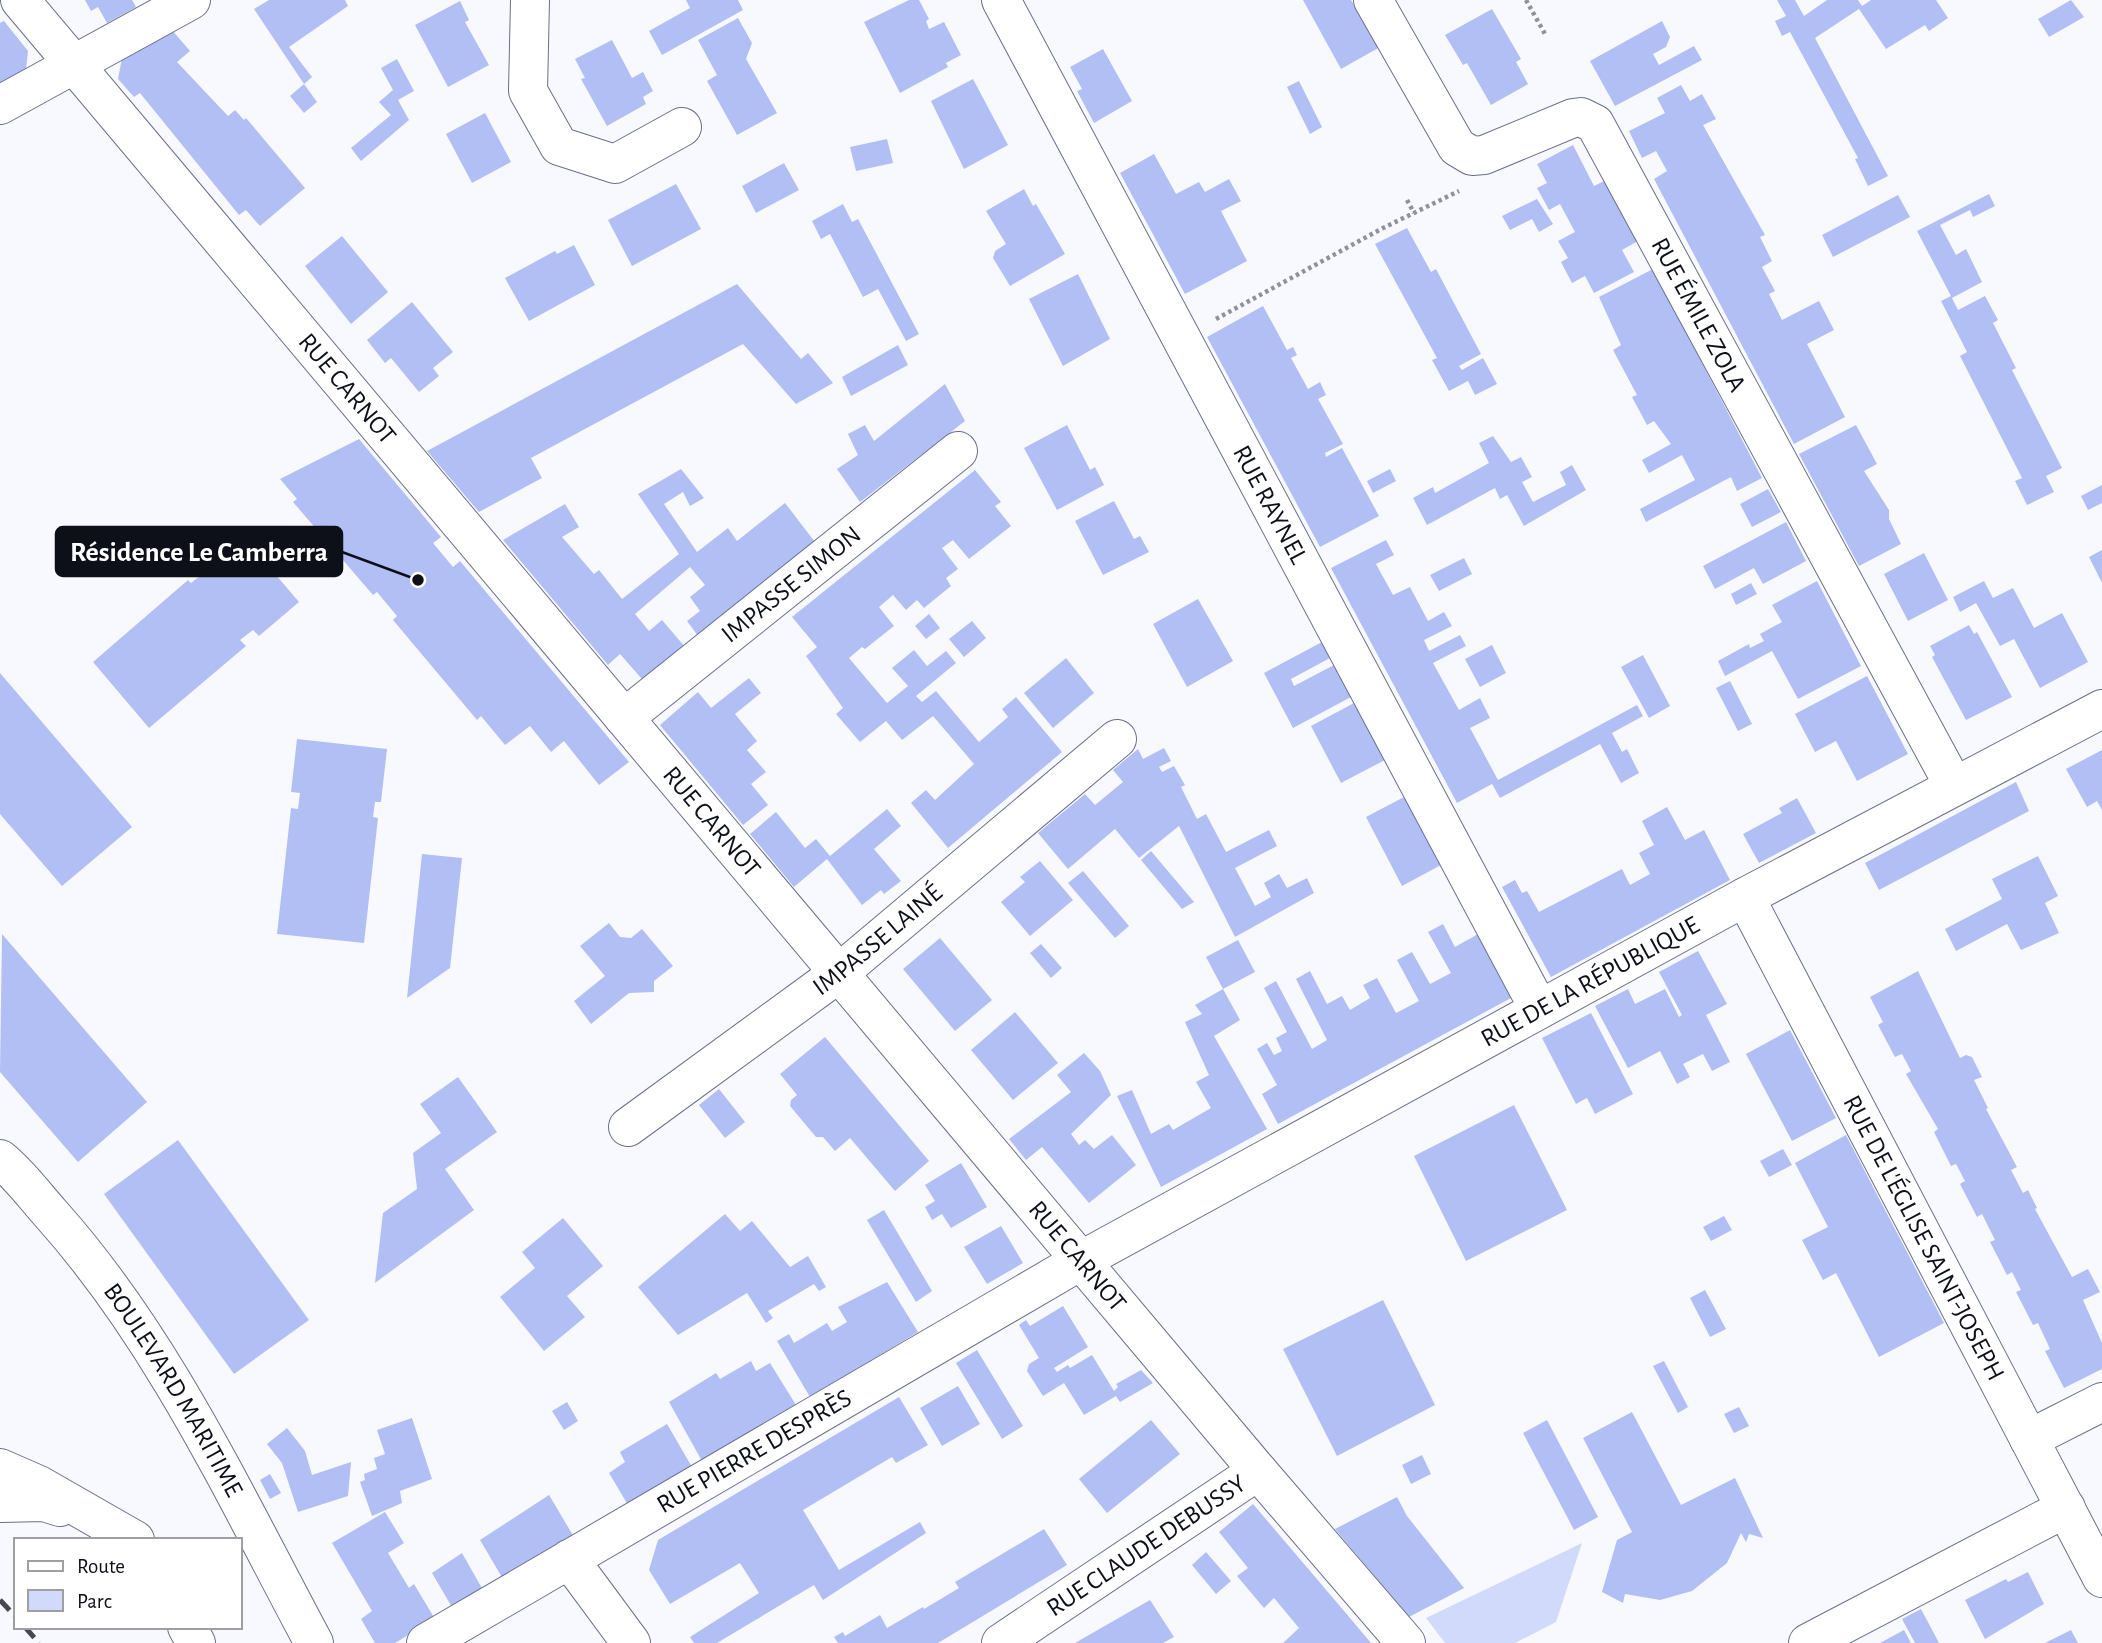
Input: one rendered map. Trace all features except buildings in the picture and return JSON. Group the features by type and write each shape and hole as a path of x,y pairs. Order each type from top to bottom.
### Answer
{"street":[{"name":"RUE CARNOT","path":"20,0 1258,1471 1406,1643"},
{"path":"0,105 191,0"},
{"path":"530,0 528,91 559,146 615,164 682,127"},
{"name":"RUE RAYNEL","path":"1001,0 1539,1009"},
{"path":"1373,0 1457,147 1472,156"},
{"name":"RUE ÉMILE ZOLA","path":"1472,156 1484,155 1573,118 1581,117 1595,124 1954,786"},
{"name":"IMPASSE SIMON","path":"624,718 958,451"},
{"name":"RUE DE LA RÉPUBLIQUE","path":"1081,1261 1745,897 2102,709"},
{"name":"IMPASSE LAINÉ","path":"628,1127 839,973 1117,739"},
{"name":"RUE DE L'ÉGLISE SAINT-JOSEPH","path":"1745,897 2102,1578"},
{"name":"BOULEVARD MARITIME","path":"0,1159 83,1250 124,1304 206,1444 314,1643"},
{"name":"RUE PIERRE DESPRÈS","path":"426,1643 1081,1261"},
{"path":"2029,1439 2102,1402"},
{"path":"0,1468 40,1485 131,1538"},
{"name":"RUE CLAUDE DEBUSSY","path":"1001,1643 1258,1471"},
{"path":"0,1503 44,1502 98,1520"},
{"path":"1808,1643 2066,1508"},
{"path":"569,1559 631,1643"}],"path":[{"path":"1526,0 1545,34"},
{"path":"1181,338 1414,213 1475,184 1472,156"},
{"path":"1408,200 1414,213"}],"green space":[{"path":"1582,1543 1556,1622 1515,1643 1445,1643 1426,1618"}],"railway":[{"path":"0,1600 14,1615"},
{"path":"27,1629 39,1643"}],"place":[{"name":"Résidence Le Camberra","path":"418,580"}]}
